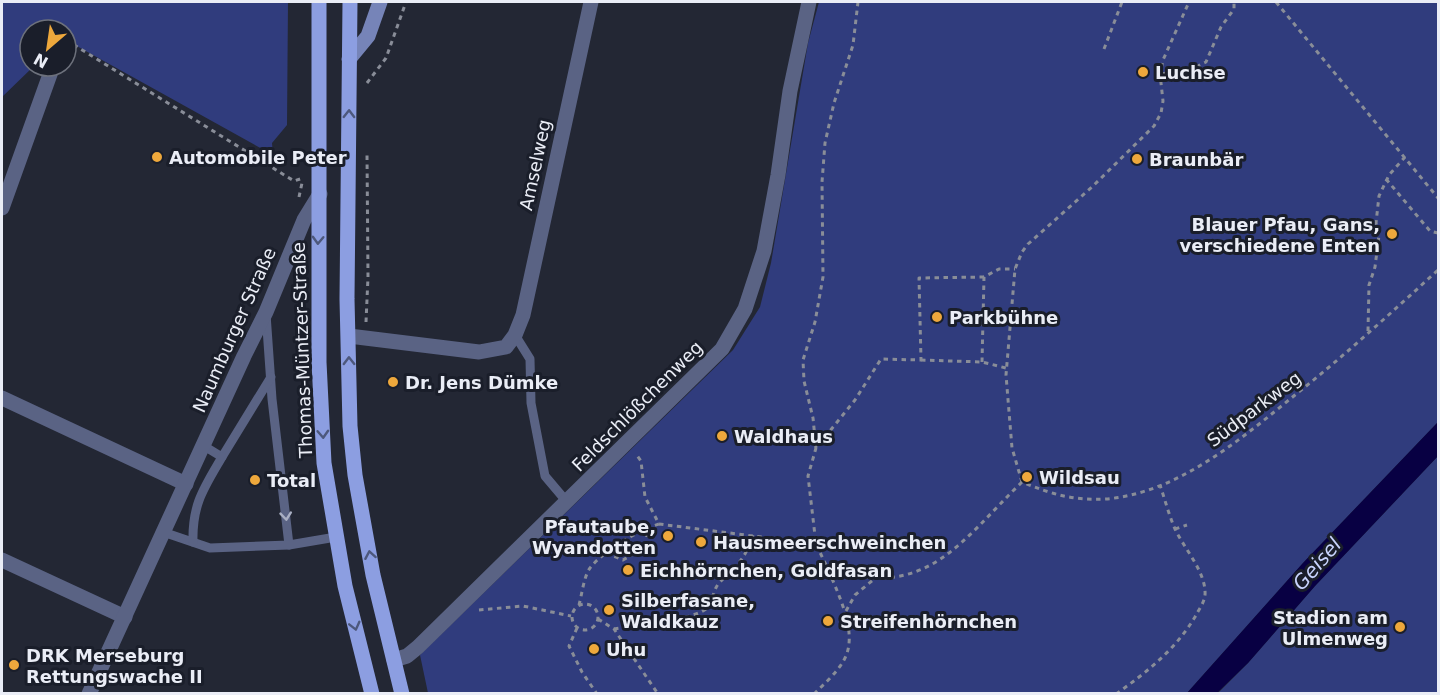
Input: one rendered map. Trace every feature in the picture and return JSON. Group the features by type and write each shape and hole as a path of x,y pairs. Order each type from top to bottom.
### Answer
{"main road":[{"name":"Thomas-Müntzer-Straße","path":"320,2 318,253 319,362 324,463 345,586 372,693"},
{"path":"350,2 347,287 350,426 355,475 374,575 402,693"}],"street":[{"path":"349,59 368,36 380,2"},
{"name":"Amselweg","path":"515,335 523,315 591,2"},
{"name":"Feldschlößchenweg","path":"394,660 407,656 454,613 722,349 745,309 764,251 790,92 809,2"},
{"path":"2,208 49,78"},
{"name":"Naumburger Straße","path":"90,693 266,312 303,220 320,194"},
{"path":"349,336 479,352 506,347 515,335"},
{"path":"2,398 186,484"},
{"path":"2,560 125,617"}],"lane":[{"path":"266,312 289,545"},
{"path":"515,335 530,359 531,404 545,476 567,502"},
{"path":"193,542 192,520 203,490 271,377"},
{"path":"204,446 222,457"},
{"path":"163,532 210,548 289,545 336,537"}],"path":[{"path":"367,83 386,58 406,2"},
{"path":"814,693 846,657 849,643 846,612 816,544 808,476 816,448 813,418 804,381 803,360 815,322 823,277 822,182 825,142 834,103 853,45 858,2"},
{"path":"1104,49 1122,2"},
{"path":"828,569 875,579 909,574 946,555 966,540 1022,482 1012,448 1006,368 1015,270 1028,244 1092,187 1154,126 1161,113 1163,101 1160,74 1162,60 1189,2"},
{"path":"1160,74 1194,68 1206,62 1221,27 1234,9 1234,2"},
{"path":"1276,2 1438,198"},
{"path":"78,47 294,181 320,174"},
{"path":"1368,332 1369,285 1375,267 1379,235 1376,223 1379,196 1386,179 1405,157"},
{"path":"1386,179 1431,231 1438,232"},
{"path":"921,360 919,278 984,277 999,269 1015,270"},
{"name":"Südparkweg","path":"1022,482 1053,495 1094,499 1109,498 1160,485 1239,441 1324,372 1438,270"},
{"path":"982,362 984,277"},
{"path":"816,448 855,400 881,359 982,362 1006,368"},
{"path":"628,443 641,461 645,497 659,524"},
{"path":"1116,693 1161,659 1177,643 1185,634 1204,599 1205,591 1200,574 1175,529 1160,485"},
{"path":"579,605 589,569 606,553 659,524 816,544"},
{"path":"1175,529 1187,525"},
{"path":"606,553 623,560 645,547 648,528"},
{"path":"614,629 663,622 702,613 710,606 717,586 738,566 753,535"},
{"path":"846,612 855,595 875,579"},
{"path":"579,605 593,606 597,612 596,626 590,630 583,631 572,623 571,616 579,605"},
{"path":"454,613 523,606 571,616"},
{"path":"598,619 614,629 658,693"},
{"path":"577,628 569,646 582,672 597,693"}],"shaded area":[{"path":"2,2 288,2 287,125 272,143 273,155 78,47 78,18 18,18 18,78 22,78 2,97"},
{"path":"819,2 1438,2 1438,422 1303,563 1187,693 428,693 420,655 733,350 760,307 771,263 808,43"},
{"path":"1438,456 1438,693 1217,694 1248,663 1315,586"}],"water":[{"name":"Geisel","path":"1438,422 1438,456 1315,586 1248,663 1217,693 1187,693 1303,563"}],"place":[{"name":"Luchse","path":"1143,72"},
{"name":"Automobile Peter","path":"157,157"},
{"name":"Braunbär","path":"1137,159"},
{"name":"Blauer Pfau, Gans, verschiedene Enten","path":"1392,234"},
{"name":"Parkbühne","path":"937,317"},
{"name":"Dr. Jens Dümke","path":"393,382"},
{"name":"Waldhaus","path":"722,436"},
{"name":"Wildsau","path":"1027,477"},
{"name":"Total","path":"255,480"},
{"name":"Pfautaube, Wyandotten","path":"668,536"},
{"name":"Hausmeerschweinchen","path":"701,542"},
{"name":"Eichhörnchen, Goldfasan","path":"628,570"},
{"name":"Silberfasane, Waldkauz","path":"609,610"},
{"name":"Streifenhörnchen","path":"828,621"},
{"name":"Stadion am Ulmenweg","path":"1400,627"},
{"name":"Uhu","path":"594,649"},
{"name":"DRK Merseburg Rettungswache II","path":"14,665"}]}
